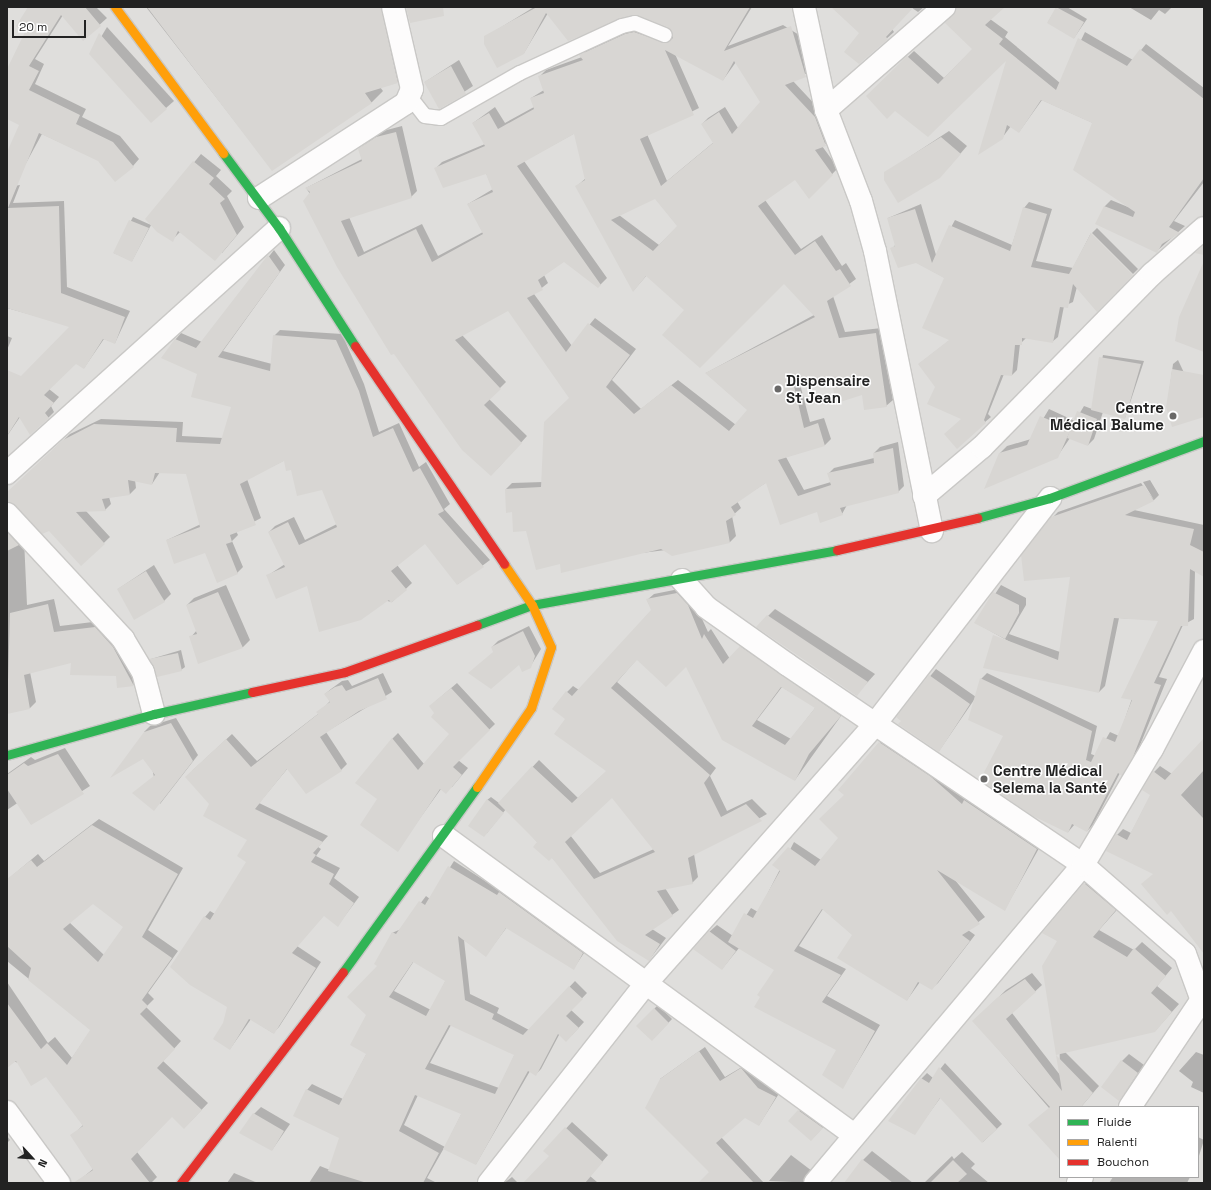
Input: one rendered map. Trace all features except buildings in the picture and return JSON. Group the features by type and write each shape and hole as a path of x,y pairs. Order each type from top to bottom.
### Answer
{"street":[{"path":"115,7 259,198 403,420 532,605 551,647 532,708 444,836 262,1082 181,1183"},
{"path":"259,198 406,103 410,97 412,89 393,7"},
{"path":"804,7 826,110 861,201 875,251 932,531"},
{"path":"826,110 944,7"},
{"path":"7,473 279,228"},
{"path":"924,496 982,447 1152,274 1204,228"},
{"path":"7,755 154,714 345,672 532,605 682,580 932,531 1050,498 1204,441"},
{"path":"489,1183 648,981 875,724 1050,498"},
{"path":"7,514 123,639 143,672 154,714"},
{"path":"682,580 706,607 1083,865 1185,954 1194,971 1202,1004 1131,1106"},
{"path":"815,1183 1083,865 1152,749 1204,651"},
{"path":"444,836 648,981 854,1135"},
{"path":"7,1112 59,1183"}],"lane":[{"path":"410,97 425,116 441,118 520,74 622,26 636,23 665,35"}],"shaded area":[{"path":"7,7 1204,7 1204,1183 7,1183"}],"traffic: fast":[{"path":"223,153 279,228 355,346"},
{"path":"977,518 1050,498 1204,441"},
{"path":"477,625 532,605 837,550"},
{"path":"7,755 154,714 252,692"},
{"path":"343,972 477,787"}],"traffic: slow":[{"path":"115,7 223,153"},
{"path":"477,787 531,708 551,647 532,605 504,564"}],"traffic: jam":[{"path":"355,346 504,564"},
{"path":"837,550 977,518"},
{"path":"252,692 345,672 477,625"},
{"path":"181,1183 343,972"}],"place":[{"name":"Dispensaire St Jean","path":"778,389"},
{"name":"Centre Médical Balume","path":"1173,416"},
{"name":"Centre Médical Selema la Santé","path":"984,779"}]}
